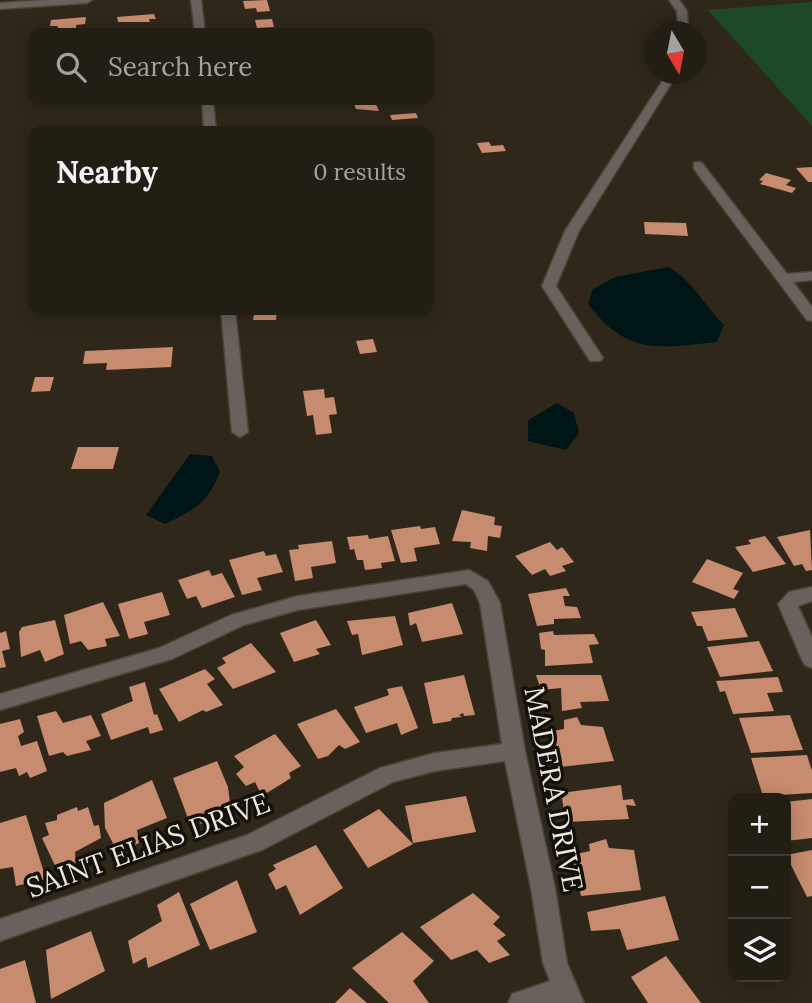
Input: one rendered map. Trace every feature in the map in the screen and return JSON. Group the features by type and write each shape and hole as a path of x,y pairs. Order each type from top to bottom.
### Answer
{"street":[{"path":"0,6 23,2 87,0"},
{"path":"196,0 199,28"},
{"path":"674,0 682,11 682,21"},
{"path":"595,358 549,286 572,230 666,84"},
{"path":"207,105 210,126"},
{"path":"698,166 812,317"},
{"path":"782,279 812,276"},
{"path":"228,315 240,432"},
{"name":"MADERA DRIVE","path":"0,702 165,654 237,620 298,603 468,577 481,586 490,603 514,751 543,888 555,963 568,995"},
{"path":"812,594 796,597 788,604 812,660"},
{"name":"SAINT ELIAS DRIVE","path":"0,930 254,843 387,774 435,762 514,751"},
{"path":"521,1003 568,995"}],"green space":[{"path":"812,2 812,126 708,10"}],"shaded area":[{"path":"668,267 691,286 724,325 717,342 678,346 646,345 617,333 602,321 588,304 593,289 615,277"},
{"path":"557,403 574,413 579,433 566,450 528,441 528,420"},
{"path":"190,454 212,456 220,472 205,499 165,524 146,515"}],"building":[{"path":"267,0 270,11 257,12 256,8 245,9 243,1"},
{"path":"154,14 156,19 149,19 150,22 118,22 117,17"},
{"path":"86,17 85,24 76,25 76,28 50,26 51,20"},
{"path":"272,19 274,27 257,28 255,20"},
{"path":"354,105 376,105 379,111 356,109"},
{"path":"416,113 418,118 392,120 390,115"},
{"path":"489,142 491,146 503,145 506,151 482,153 477,143"},
{"path":"812,167 812,182 808,182 796,168"},
{"path":"766,173 791,180 786,185 796,188 792,193 760,184 763,181 759,180"},
{"path":"644,222 686,223 688,236 645,234"},
{"path":"254,315 276,315 276,320 253,320"},
{"path":"373,339 377,352 360,354 356,341"},
{"path":"173,347 171,367 106,370 107,363 83,364 85,351"},
{"path":"35,377 54,377 50,391 31,392"},
{"path":"324,389 325,398 334,397 337,414 329,415 332,433 316,435 313,415 307,416 303,391"},
{"path":"78,447 119,447 113,469 71,469"},
{"path":"462,510 495,517 494,525 502,526 500,538 488,536 487,551 470,548 471,542 452,541"},
{"path":"420,526 421,529 435,527 440,544 414,548 417,561 401,563 391,530"},
{"path":"810,530 812,570 806,571 802,564 794,566 777,537"},
{"path":"368,535 369,539 388,536 395,561 381,563 382,568 365,570 363,560 357,560 354,549 350,550 347,537"},
{"path":"765,536 786,564 753,572 735,547 751,544 748,540"},
{"path":"332,541 336,563 311,567 313,578 295,581 289,550 299,549 298,545"},
{"path":"550,542 557,550 562,547 574,562 562,566 566,571 550,576 545,569 532,575 515,556"},
{"path":"264,551 266,556 276,554 283,572 257,578 262,590 242,595 229,560"},
{"path":"707,559 743,573 733,589 739,591 734,599 692,582"},
{"path":"209,570 212,576 222,573 235,597 202,608 196,596 187,599 178,580"},
{"path":"566,588 570,596 563,596 565,606 577,607 581,618 554,619 554,624 537,626 528,594"},
{"path":"162,592 170,615 144,622 148,634 129,639 118,604"},
{"path":"103,602 120,636 105,639 107,646 88,650 81,641 70,644 64,615"},
{"path":"452,603 463,634 422,642 416,623 410,626 408,613"},
{"path":"735,608 748,637 708,641 702,626 697,626 691,612"},
{"path":"395,616 403,645 362,655 358,634 352,635 347,621"},
{"path":"55,620 64,654 45,662 40,650 21,657 19,632 22,627"},
{"path":"316,620 331,645 316,649 320,654 294,662 280,633"},
{"path":"6,631 10,649 2,651 6,667 0,668 0,633"},
{"path":"553,631 554,635 594,634 599,644 589,645 593,663 545,666 545,650 541,649 539,633"},
{"path":"759,641 773,671 720,677 707,647"},
{"path":"251,643 276,672 233,689 217,668 226,663 222,658"},
{"path":"205,669 215,679 207,684 223,705 206,712 203,710 179,722 159,689"},
{"path":"464,675 475,715 464,716 463,713 459,715 462,717 433,724 424,683"},
{"path":"536,675 601,675 609,701 580,702 582,708 562,711 561,688 541,690"},
{"path":"778,677 783,692 767,693 774,711 733,714 725,691 720,692 716,681"},
{"path":"145,682 154,715 157,714 163,730 150,734 148,727 111,740 101,714 133,701 129,687"},
{"path":"402,686 418,728 401,735 397,723 366,733 354,707 389,695 387,689"},
{"path":"336,709 360,742 345,749 339,745 328,756 318,759 297,724"},
{"path":"56,711 63,723 91,715 101,736 86,741 91,750 67,756 63,752 49,756 37,716"},
{"path":"790,715 803,750 751,753 739,718"},
{"path":"577,717 581,725 603,727 614,761 560,767 547,732 564,729 564,720"},
{"path":"20,719 24,732 18,736 21,746 37,741 47,771 30,778 27,772 19,776 16,768 0,772 0,724"},
{"path":"275,734 301,766 289,773 291,778 262,796 255,782 246,786 236,774 244,767 234,756"},
{"path":"807,755 812,771 812,793 762,793 751,758"},
{"path":"217,761 228,787 230,803 211,811 213,818 201,824 197,818 189,821 173,778"},
{"path":"152,780 167,818 137,830 139,843 118,853 105,828 104,803"},
{"path":"621,785 623,800 633,799 636,806 626,805 629,819 566,822 561,793"},
{"path":"466,796 476,832 413,843 405,806"},
{"path":"812,799 812,838 791,840 791,801"},
{"path":"77,807 78,811 88,807 94,826 99,825 101,838 75,852 76,866 58,872 42,838 49,835 45,823 57,820 57,815"},
{"path":"379,809 413,844 368,868 343,830"},
{"path":"26,815 46,879 16,886 13,867 0,869 0,823"},
{"path":"606,839 609,848 634,850 641,890 581,896 572,855 590,851 589,844"},
{"path":"316,845 343,888 300,915 286,885 276,890 268,874 276,869 273,865"},
{"path":"812,850 812,896 807,897 791,865 791,854"},
{"path":"237,880 257,932 210,950 190,904"},
{"path":"179,892 200,945 148,968 146,957 133,964 128,941 162,921 157,905"},
{"path":"473,893 500,917 493,924 506,935 497,941 510,955 489,963 477,950 451,960 420,927"},
{"path":"665,896 679,940 627,950 620,929 591,931 587,912"},
{"path":"91,931 105,971 51,999 46,950"},
{"path":"402,932 434,961 413,981 429,1003 389,1003 352,968"},
{"path":"666,956 701,1003 648,1003 631,977"},
{"path":"25,960 36,1003 0,1003 0,969"},
{"path":"350,988 367,1003 335,1003"}]}
